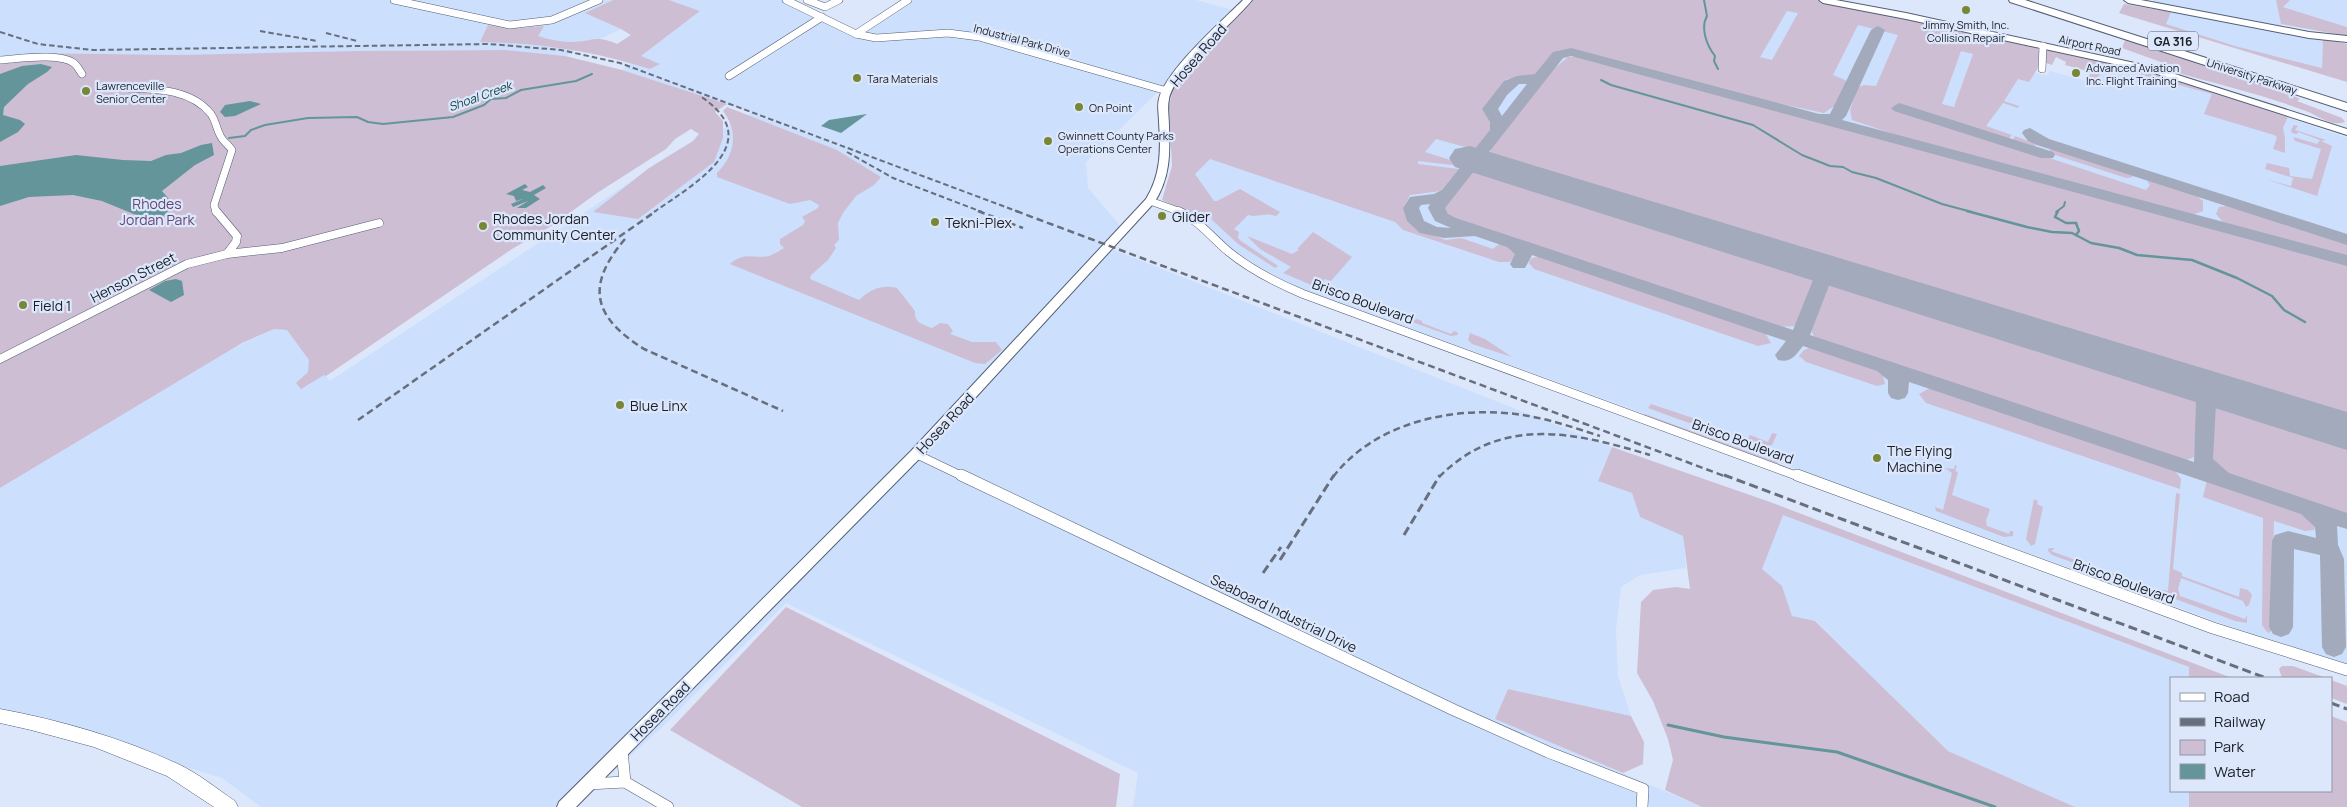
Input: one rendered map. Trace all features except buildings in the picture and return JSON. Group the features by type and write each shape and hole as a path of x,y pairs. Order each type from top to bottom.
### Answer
{"highway":[{"name":"University Parkway","path":"2014,0 2345,103"},
{"name":"University Parkway","path":"2043,0 2345,103"}],"main road":[{"path":"0,716 31,722 95,740 173,770 229,807"}],"street":[{"path":"394,0 510,25 552,20 598,0"},
{"name":"Industrial Park Drive","path":"786,0 856,34 890,38 941,34 974,36 1167,91"},
{"path":"808,0 825,7 839,0"},
{"path":"856,34 908,0"},
{"name":"Hosea Road","path":"565,807 916,454 1150,201 1163,180 1166,166 1163,110 1167,91 1187,64 1248,0"},
{"name":"Airport Road","path":"1823,0 1906,16 2173,76 2344,130"},
{"path":"2128,0 2347,40"},
{"path":"729,76 822,17"},
{"path":"2042,46 2042,69"},
{"path":"0,60 39,58 69,61 82,74"},
{"path":"124,88 165,90 187,96 204,107 212,116 220,137 232,150 214,207 237,236 236,242 227,254"},
{"name":"Brisco Boulevard","path":"1150,201 1185,214 1202,226 1223,248 1247,266 1273,281 1306,295 2204,625 2347,670"},
{"name":"Henson Street","path":"0,359 175,269 198,260 227,254 282,248 334,233 379,223"},
{"name":"Seaboard Industrial Drive","path":"916,454 1270,622 1347,661 1554,754 1643,789 1642,807"},
{"path":"622,750 625,782"},
{"path":"588,784 625,782 668,807"}],"shaded area":[{"path":"0,0 613,0 586,13 621,29 565,56 505,50 432,50 178,55 33,53 0,57"},
{"path":"669,0 790,0 865,33 915,0 1196,0 1240,12 1086,162 1088,188 1123,229 1106,247 1612,447 1598,480 1632,493 1640,517 1683,536 1686,568 1640,575 1621,587 1616,630 1618,676 1631,716 1508,689 1495,719 1702,807 1133,807 1138,773 786,603 660,729 574,807 261,807 222,778 0,711 0,488 230,350 274,329 287,330 330,381 650,169 752,113 622,70 700,11"},
{"path":"1731,0 1799,0 2043,75 2047,75 2050,71 2086,81 2099,62 2219,94 2347,138 2347,669 1299,288 1253,264 1228,246 1193,213 1179,163"},
{"path":"2154,0 2276,0 2282,27 2152,3"},
{"path":"2289,0 2347,0 2347,27 2283,7"},
{"path":"2171,12 2323,39 2322,68 2235,46 2165,24"},
{"path":"1782,514 2189,667 2189,677 2170,677 2170,792 2189,792 2189,807 2075,807 1948,751 1816,621 1792,616 1782,586 1762,569"}],"green space":[{"path":"613,0 669,0 700,11 641,56 660,64 650,69 608,57 566,49 524,44 480,42 488,25 521,28 544,26 538,36 556,41 570,42 599,39 617,44 631,35 585,13"},
{"path":"1252,0 1816,0 2036,46 2039,51 2038,68 2029,82 2018,79 2004,101 2019,106 2018,108 2003,103 1986,126 2012,135 2008,140 1903,106 1896,109 2021,149 2024,145 2012,141 2015,136 2036,144 2031,152 2146,190 2150,185 2147,181 2150,180 2191,192 2203,201 2203,211 2192,215 2174,211 1914,141 1852,120 1850,110 1858,87 1864,85 1876,86 1898,35 1858,25 1833,75 1845,80 1848,85 1837,104 1824,113 1762,100 1574,50 1555,53 1536,75 1507,79 1482,109 1495,125 1476,150 1436,139 1425,152 1463,164 1460,166 1418,161 1418,164 1459,169 1441,191 1410,195 1404,206 1408,218 1427,233 1446,240 1461,238 1493,249 1499,244 1512,246 1518,256 1509,262 1499,262 1403,230 1395,222 1210,159 1195,174 1214,201 1240,189 1280,212 1276,216 1248,215 1234,229 1239,232 1238,238 1241,241 1278,266 1275,268 1238,244 1211,219 1213,217 1191,213 1162,200 1172,166 1169,106 1173,90 1186,71","holes":["1787,11 1798,13 1772,60 1760,57","1961,51 1973,54 1954,107 1942,104"]},
{"path":"2276,0 2290,0 2283,7 2347,27 2347,36 2281,24"},
{"path":"2124,4 2171,12 2166,24 2235,46 2322,68 2323,39 2347,44 2347,82 2119,13"},
{"path":"2125,40 2280,89 2300,99 2297,101 2342,118 2345,122 2330,122 2306,111 2273,100 2174,72 2169,65 2122,48"},
{"path":"2050,49 2161,74 2288,116 2283,128 2285,153 2273,149 2277,137 2274,135 2204,114 2212,94 2105,65 2096,81 2086,81 2091,72 2065,65 2066,62 2056,57 2052,65 2046,63 2046,50"},
{"name":"Rhodes Jordan Park","path":"505,50 565,56 622,70 727,104 715,112 723,121 723,138 714,162 638,219 593,212 649,168 693,141 699,134 691,129 675,139 666,149 597,193 553,225 512,249 326,376 324,375 301,389 296,383 308,372 309,360 287,330 274,329 242,343 0,488 0,57 33,53 178,55"},
{"path":"1568,57 1578,57 1617,65 2347,263 2347,421 1497,158 1490,153 1491,145 1547,75"},
{"path":"727,107 837,150 881,177 874,185 856,196 843,213 838,223 839,240 834,245 836,248 828,260 811,275 810,279 859,300 876,288 897,288 915,311 917,321 932,328 940,323 948,324 953,331 950,334 972,342 996,342 1002,350 985,364 975,363 730,264 740,258 769,256 784,248 780,244 780,239 803,225 805,221 802,217 818,208 819,205 810,200 790,204 717,177 717,173 728,159 733,143 731,127 723,111"},
{"path":"2294,125 2298,126 2295,130 2326,140 2321,141 2332,146 2317,196 2265,179 2291,186 2293,178 2265,169 2267,163 2289,168 2290,176 2312,179 2321,149 2295,141 2293,137 2317,144 2320,140 2298,132 2297,134 2292,133 2291,130"},
{"path":"2050,148 2129,172 2133,177 2126,178 2049,153"},
{"path":"1483,170 1804,271 1812,276 1814,282 1796,326 1779,327 1445,215 1442,210 1443,206 1469,173"},
{"path":"2234,206 2347,243 2347,258 2230,226 2216,214 2219,207"},
{"path":"1313,232 1352,257 1331,281 1325,279 1316,287 1283,273 1291,267 1260,249 1247,236 1292,254 1299,250 1297,249"},
{"path":"1545,257 1764,331 1771,343 1758,346 1534,269 1529,263 1530,259"},
{"path":"1843,283 2190,392 2198,398 2194,457 2187,460 2173,459 1820,341 1813,335 1811,329 1827,287 1832,284"},
{"path":"1380,305 1382,306 1381,309 1414,320 1417,319 1422,321 1422,323 1451,334 1454,331 1457,332 1458,335 1451,336 1382,311 1379,308"},
{"path":"1470,333 1485,339 1512,357 1472,344 1468,340"},
{"path":"1816,348 1872,367 1883,375 1885,384 1877,386 1806,362 1799,356 1804,350"},
{"path":"1928,389 1937,389 2173,468 2181,479 2180,489 1926,403 1919,394"},
{"path":"2218,403 2347,442 2347,516 2230,477 2218,470 2212,457 2215,404"},
{"path":"1651,404 1699,421 1689,423 1648,408"},
{"path":"1644,415 1777,462 1780,465"},
{"path":"1710,426 1717,430 1748,439 1750,435 1768,442 1772,433 1777,434 1772,445 1762,446 1736,436 1715,432"},
{"path":"1612,447 1770,502 2229,677 2189,677 2189,667 1783,515 1762,569 1782,586 1792,616 1815,621 1948,751 2075,807 1702,807 1665,790 1673,760 1668,739 1653,701 1637,673 1641,602 1653,590 1676,587 1690,589 1683,536 1640,517 1632,493 1598,481"},
{"path":"1955,465 1957,466 1955,471 1958,472 1952,495 1990,509 1986,521 1987,526 2009,534 2010,531 2013,531 2013,536 2004,537 1936,511 1935,507 1943,510 1952,473 1945,468 1954,469"},
{"path":"2207,480 2300,510 2310,516 2316,524 2314,530 2305,531 2274,521 2271,631 2269,633 2262,625 2263,518 2203,497"},
{"path":"2176,493 2180,494 2173,569 2182,573 2182,576 2239,597 2240,588 2248,590 2252,595 2249,605 2246,607 2243,601 2181,578 2178,589 2180,596 2245,619 2247,615 2247,623 2235,621 2159,593 2162,590 2168,591"},
{"path":"2034,499 2038,501 2037,504 2043,507 2035,544 2031,546 2026,539"},
{"path":"2049,548 2055,548 2051,551 2133,581 2138,586 2052,555 2048,551"},
{"path":"786,607 1120,774 1116,807 802,807 670,730"},
{"path":"2282,666 2293,666 2323,677 2282,677 2279,669"},
{"path":"2332,680 2347,686 2347,704 2332,698"},
{"path":"1508,689 1631,716 1644,742 1643,764 1623,773 1495,719"},
{"path":"2332,716 2347,722 2347,807 2189,807 2189,792 2332,792"}],"water":[{"path":"41,64 52,67 28,84 4,107 3,115 20,120 25,124 18,132 0,142 0,74 22,66"},
{"path":"250,101 261,104 235,116 225,117 220,112 225,105"},
{"path":"867,114 841,133 821,126 829,120"},
{"path":"212,143 214,155 195,165 162,191 174,205 161,218 136,215 102,201 73,195 29,197 0,206 0,166 76,155 151,161 166,155 181,153"},
{"path":"525,184 528,187 522,190 530,192 543,185 546,188 534,195 540,199 526,208 517,208 528,201 513,207 511,204 523,199 516,201 514,196 506,194"},
{"path":"176,279 182,281 184,295 171,302 149,290 165,281"}],"waterway":[{"path":"1704,0 1707,16 1704,26 1705,37 1715,56 1714,61 1718,69"},
{"name":"Shoal Creek","path":"229,138 245,136 251,130 265,125 308,118 357,117 368,122 383,124 453,117 484,105 491,99 506,98 521,90 576,81 592,74"},
{"path":"1601,80 1611,85 1753,125 1802,155 1830,166 1843,167 1852,172 1876,178 1942,204 1972,212"},
{"path":"2056,212 2064,206 2065,202"},
{"path":"1967,211 2027,227 2052,232 2072,233 2091,243 2119,248 2137,255 2192,260 2237,278 2272,296 2284,310 2305,322"},
{"path":"2058,211 2055,217 2066,223 2076,223 2079,231 2076,235"},
{"path":"1668,725 1724,737 1837,752 1995,807"}],"taxiway":[{"path":"1821,118 1832,119 1838,116 1878,30"},
{"path":"1540,77 1558,55 1571,52 2347,261"},
{"path":"1448,193 1540,77"},
{"path":"1498,130 1498,122 1490,109 1501,92 1513,81 1540,77"},
{"path":"1899,108 2047,155"},
{"path":"2030,133 2034,138 2043,142 2347,240"},
{"path":"1448,193 1436,208 1441,217 1450,222 1513,243"},
{"path":"1448,193 1438,198 1416,201 1411,208 1413,217 1418,224 1434,232 1471,232"},
{"path":"1513,243 1799,338"},
{"path":"1513,243 1520,247 1524,254 1519,264"},
{"path":"1802,261 1816,269 1822,280"},
{"path":"1822,280 1835,275 1854,277"},
{"path":"1799,338 1822,280"},
{"path":"1785,355 1799,338"},
{"path":"1799,338 2347,521"},
{"path":"1885,368 1893,373 1899,381 1898,393"},
{"path":"2176,378 2197,390 2206,402"},
{"path":"2206,402 2208,398 2221,395 2236,397"},
{"path":"2206,402 2203,460 2210,470 2220,477"},
{"path":"2310,510 2319,516 2326,526 2327,541"},
{"path":"2281,627 2283,541 2293,540 2314,547 2325,545 2327,541"},
{"path":"2327,541 2333,559 2334,647"}],"runway":[{"path":"1470,158 2347,431"}],"railway":[{"path":"260,31 317,41"},
{"path":"0,32 38,44 93,50 489,44 561,50 620,63 1019,212"},
{"path":"326,33 357,41"},
{"path":"654,212 705,175 718,161 727,146 728,130 720,113 700,96"},
{"path":"847,152 893,178 982,212"},
{"path":"358,420 656,211"},
{"path":"978,211 1023,228"},
{"path":"1016,211 1727,477"},
{"path":"625,239 612,256 600,286 600,300 605,313 614,325 644,349 783,411"},
{"path":"1333,477 1351,458 1371,442 1394,430 1419,421 1445,415 1497,412 1523,415 1552,421 1600,436"},
{"path":"1439,477 1463,457 1487,444 1513,437 1539,434 1594,440 1650,455"},
{"path":"1280,560 1334,475"},
{"path":"1404,535 1440,475"},
{"path":"1724,475 2263,677"},
{"path":"1263,573 1281,547"},
{"path":"2332,703 2347,709"}],"place":[{"name":"Jimmy Smith, Inc. Collision Repair","path":"1966,10"},
{"name":"Advanced Aviation Inc. Flight Training","path":"2076,73"},
{"name":"Tara Materials","path":"857,78"},
{"name":"Lawrenceville Senior Center","path":"86,91"},
{"name":"On Point","path":"1079,107"},
{"name":"Gwinnett County Parks Operations Center","path":"1048,141"},
{"name":"Glider","path":"1162,216"},
{"name":"Tekni-Plex","path":"935,222"},
{"name":"Rhodes Jordan Community Center","path":"483,226"},
{"name":"Field 1","path":"23,305"},
{"name":"Blue Linx","path":"620,405"},
{"name":"The Flying Machine","path":"1877,458"}]}
